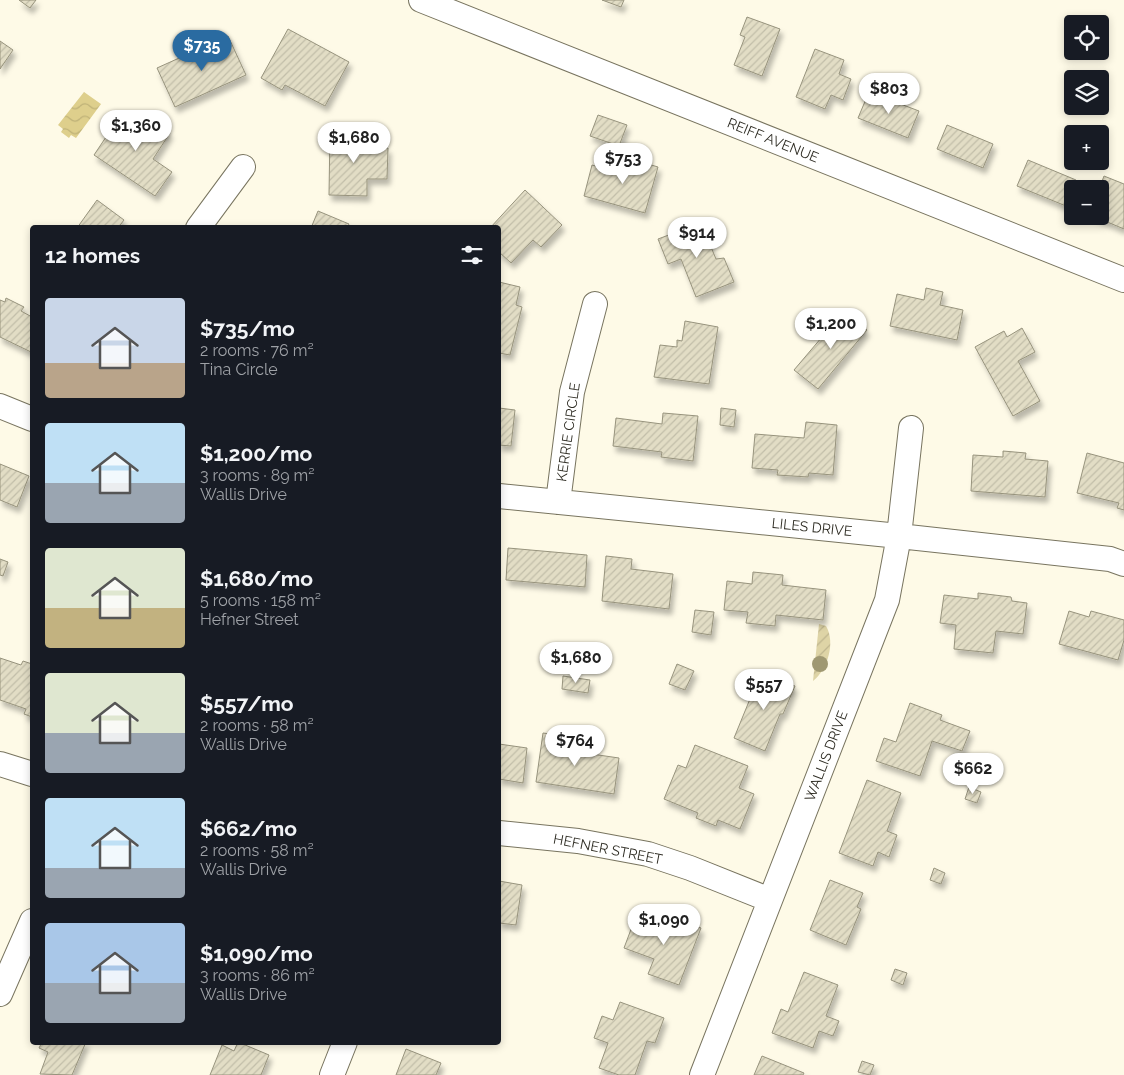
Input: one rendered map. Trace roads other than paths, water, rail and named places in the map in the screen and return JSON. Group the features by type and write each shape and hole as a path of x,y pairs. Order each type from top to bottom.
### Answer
{"street":[{"name":"REIFF AVENUE","path":"421,0 1124,280"},
{"path":"200,225 243,167"},
{"name":"KERRIE CIRCLE","path":"558,502 572,392 596,304"},
{"path":"0,406 30,418"},
{"name":"WALLIS DRIVE","path":"702,1075 887,600 899,536 911,428"},
{"name":"LILES DRIVE","path":"501,496 899,536 1110,559 1124,564"},
{"path":"0,764 30,773"},
{"name":"HEFNER STREET","path":"501,833 578,841 648,854 690,868 770,900"},
{"path":"0,994 30,926"},
{"path":"332,1075 343,1045"}],"water":[{"path":"84,92 101,104 76,138 71,135 69,138 61,132 63,129 58,125"}]}
